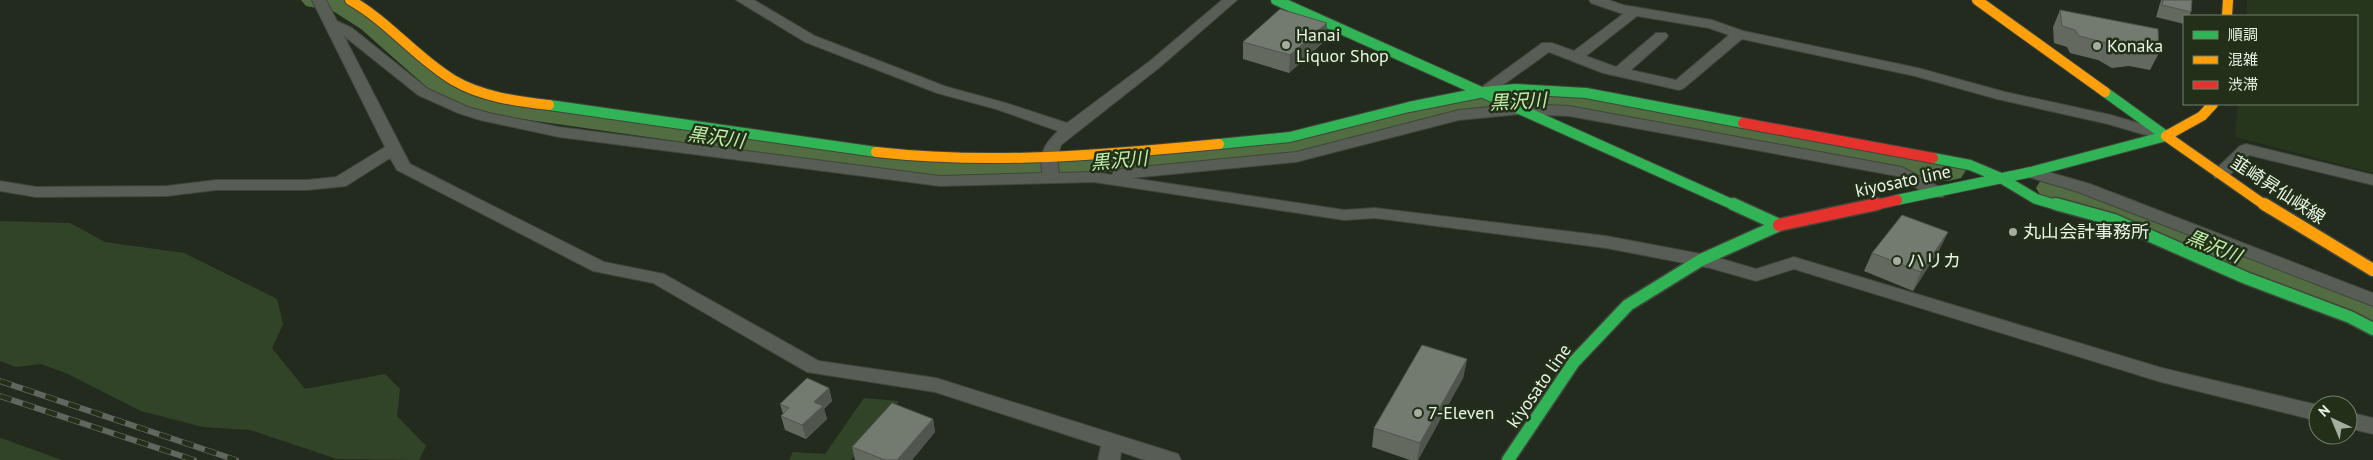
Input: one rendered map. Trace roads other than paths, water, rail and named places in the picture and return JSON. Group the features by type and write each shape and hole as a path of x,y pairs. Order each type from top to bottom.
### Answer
{"main road":[{"path":"350,0 366,6 445,76 474,90 513,100 808,152 968,158 1050,167 1216,144 1363,129 1409,107 1484,92 1530,89 1586,93 1725,130 1970,165 2001,178 2036,199 2114,220 2246,278 2350,317 2373,329"},
{"path":"1276,0 1779,225"},
{"path":"1977,0 2166,136"},
{"path":"2227,15 2228,0"},
{"name":"kiyosato line","path":"1508,460 1574,362 1628,305 1701,260 1779,225 2031,172 2166,136 2202,116 2212,105"},
{"name":"韮崎昇仙峡線","path":"2166,136 2274,211 2373,270"}],"street":[{"path":"743,0 819,42 942,90 1001,106 1069,129"},
{"path":"1050,167 1054,143 1069,129 1155,64 1230,0"},
{"path":"1596,0 1635,11 1712,24 1739,34 1918,72 2002,96 2111,120 2166,136"},
{"path":"324,10 347,31 423,92 486,118 559,132 808,152 940,181 1050,167 1094,177 1344,216 1375,213 1606,242 1701,260 1756,275 1794,263 1950,312 2161,374 2308,411"},
{"path":"324,10 403,167 599,268 658,278 814,367 936,385 1111,451 1170,460"},
{"path":"1576,58 1635,11"},
{"path":"1484,92 1548,46 1608,70 1679,84 1739,34"},
{"path":"1620,72 1661,36"},
{"path":"1094,177 1296,157 1363,129 1459,115 1522,109 1569,111 1725,130 1902,172 1936,193"},
{"path":"1216,144 1222,164"},
{"path":"0,186 36,192 158,191 216,185 307,185 340,182 394,148"},
{"path":"2221,174 2246,149 2373,180"},
{"path":"2031,172 2084,188 2373,300"},
{"path":"2358,422 2373,426"}],"waterway":[{"name":"黒沢川","path":"316,0 341,3 372,23 441,83 461,96 500,107 947,169 1029,168 1250,149 1312,141 1464,105 1540,97 1605,105 1948,170"},
{"name":"黒沢川","path":"2054,188 2103,201 2373,310"}],"railway":[{"path":"0,381 236,460"},
{"path":"0,396 194,460"}],"place":[{"name":"Hanai Liquor Shop","path":"1286,45"},
{"name":"Konaka","path":"2097,46"},
{"name":"丸山会計事務所","path":"2013,232"},
{"name":"ハリカ","path":"1897,261"},
{"name":"7-Eleven","path":"1418,413"}]}
